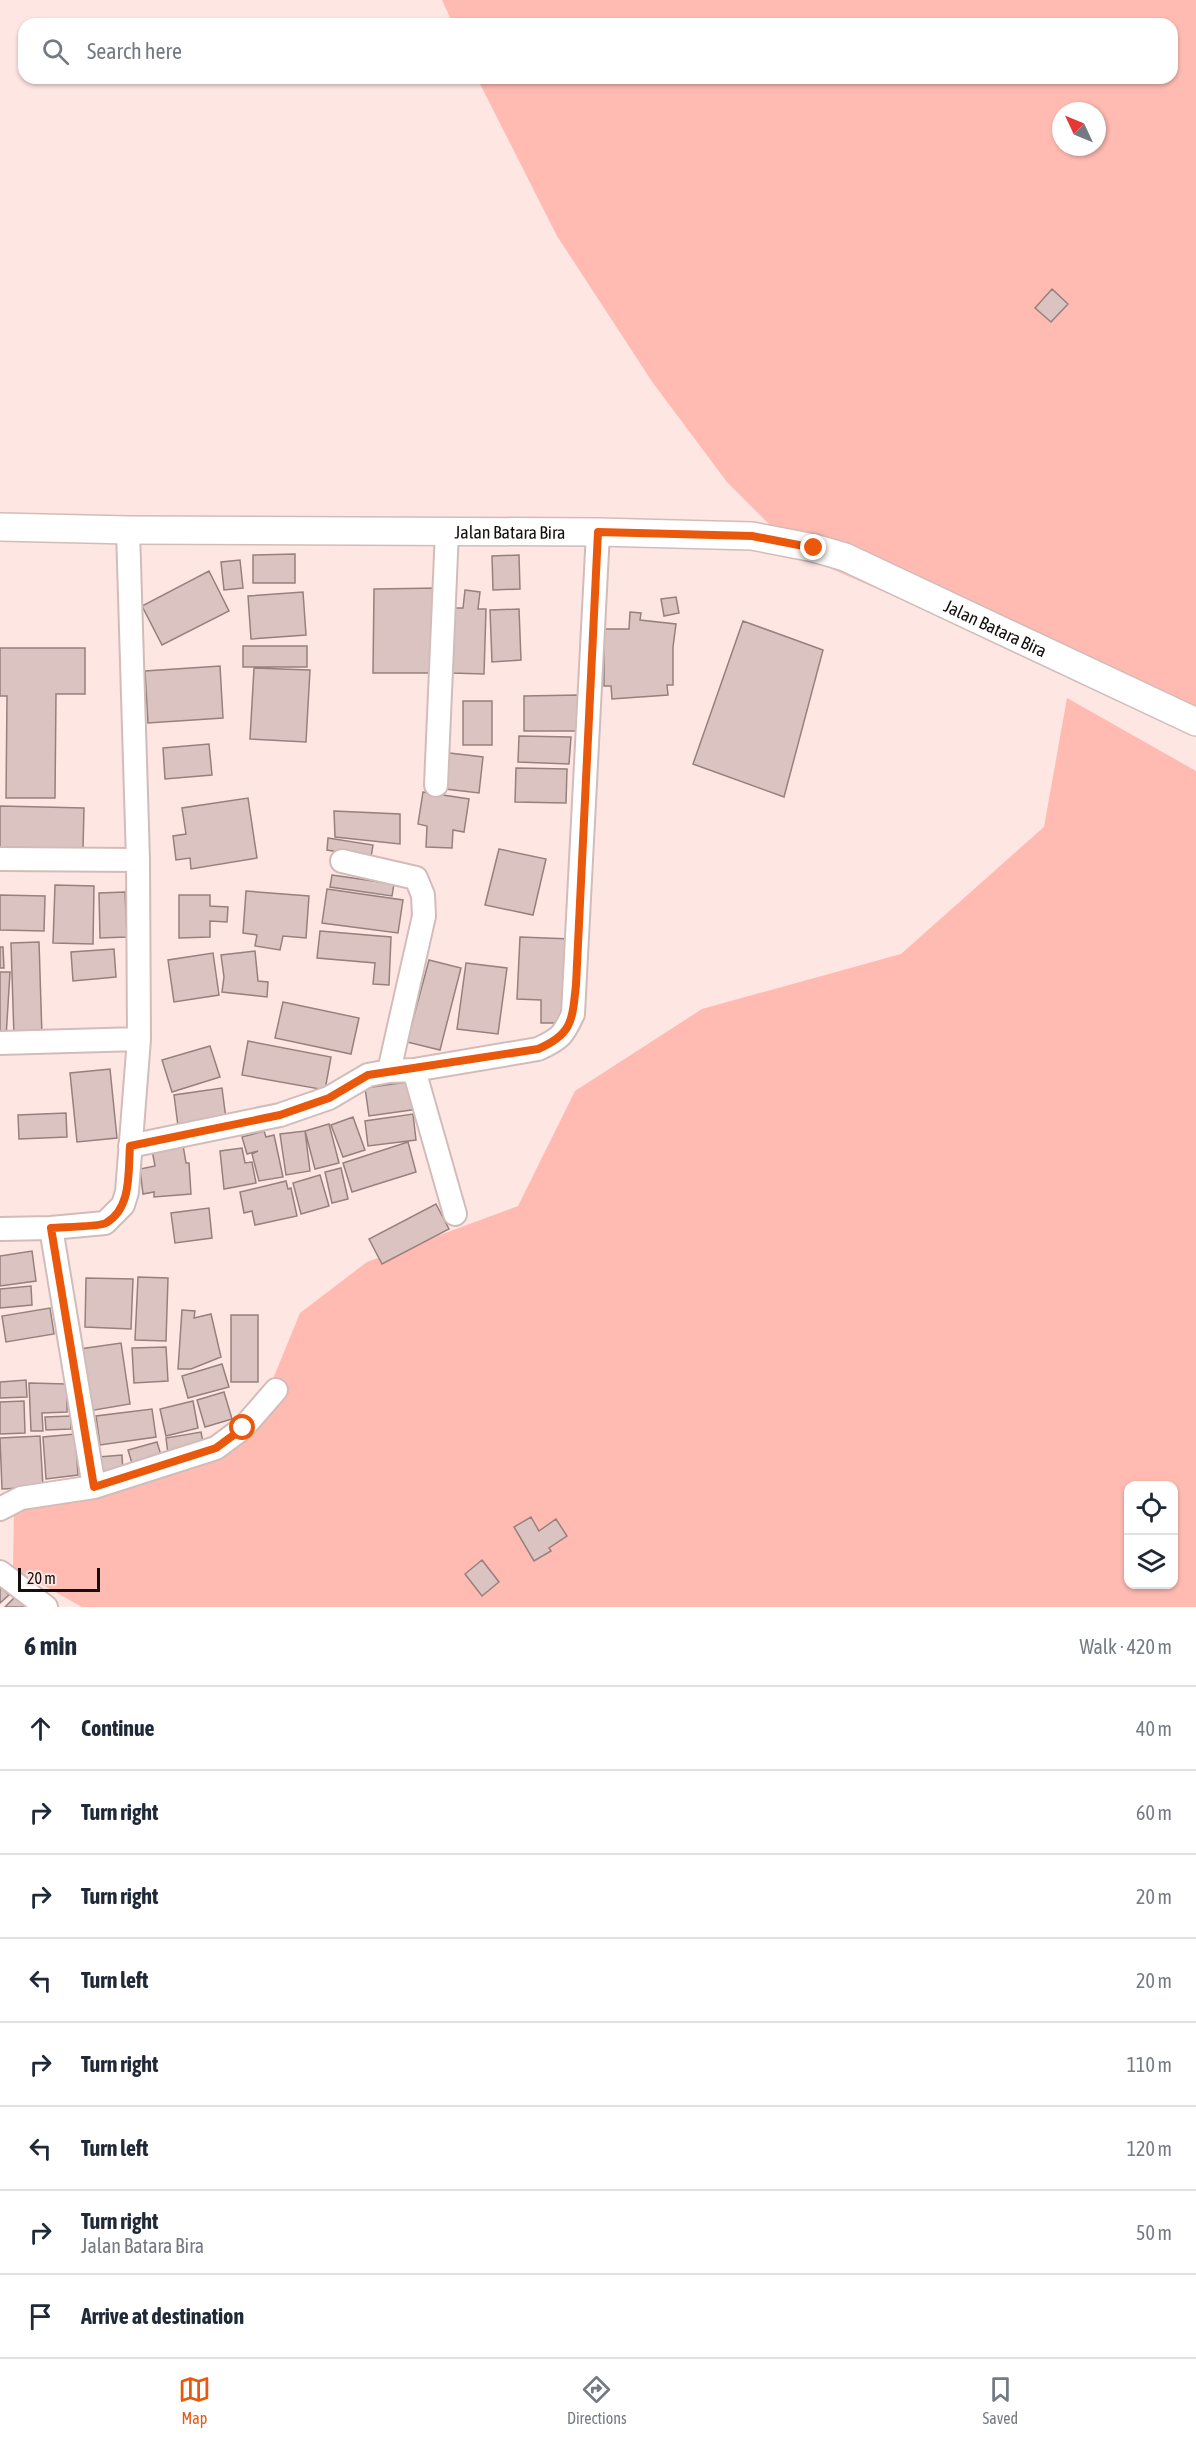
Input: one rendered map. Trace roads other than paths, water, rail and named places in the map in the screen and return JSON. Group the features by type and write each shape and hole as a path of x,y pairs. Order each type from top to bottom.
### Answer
{"street":[{"name":"Jalan Batara Bira","path":"0,527 128,530 598,532 752,536 814,548 845,557 1196,722"},
{"path":"0,1229 51,1228 105,1223 117,1213 127,1192 139,1039 138,860 128,530"},
{"path":"436,784 447,531"},
{"path":"130,1146 280,1115 329,1098 368,1075 414,1070 538,1049 564,1035 573,1014 598,532"},
{"path":"0,859 138,860"},
{"path":"342,861 416,878 423,895 424,916 389,1071"},
{"path":"0,1043 139,1039"},
{"path":"414,1070 455,1214"},
{"path":"51,1228 94,1487"},
{"path":"0,1509 21,1498 94,1487 216,1448 243,1428 276,1390"},
{"path":"0,1572 46,1607"}]}
